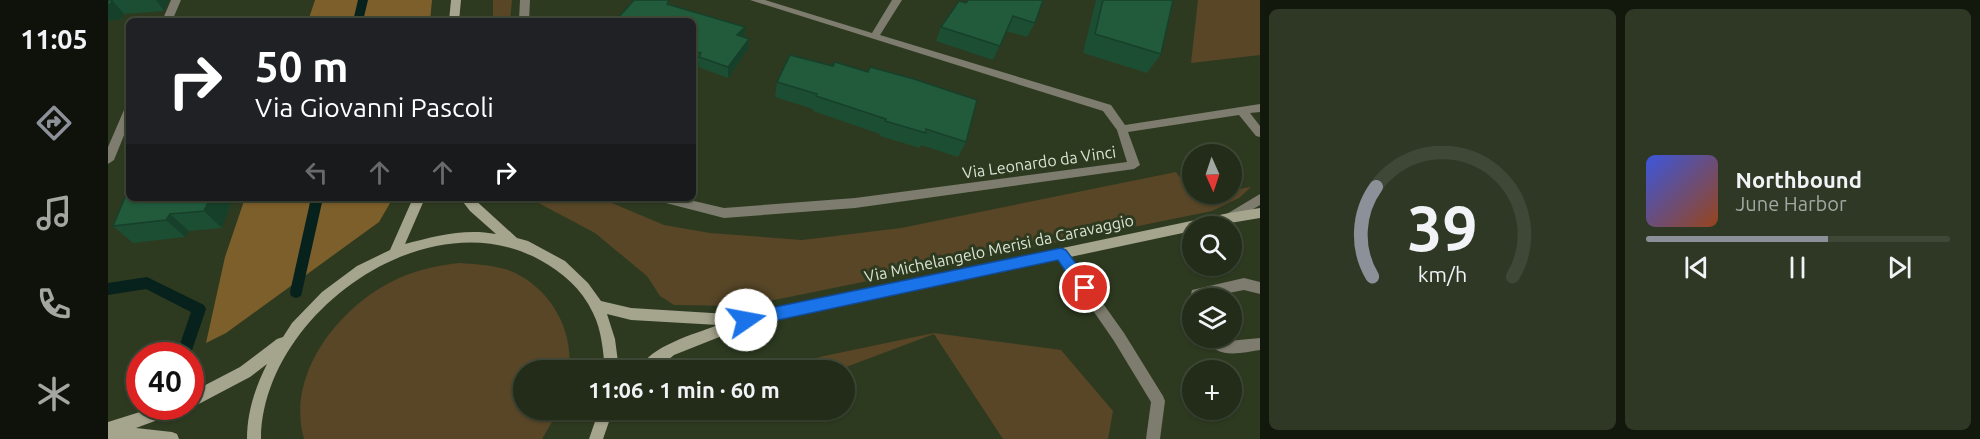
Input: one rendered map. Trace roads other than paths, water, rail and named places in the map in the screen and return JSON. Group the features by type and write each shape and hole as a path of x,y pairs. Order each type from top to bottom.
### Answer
{"street":[{"path":"168,18 176,0"},
{"path":"454,18 456,0"},
{"path":"524,18 525,0"},
{"name":"Via Leonardo da Vinci","path":"674,201 724,213 855,203 1134,165 1122,129 1107,108 875,35 754,0"},
{"path":"875,35 897,0"},
{"path":"1122,129 1242,111 1258,111"},
{"path":"1242,111 1260,133"},
{"path":"108,160 126,117"},
{"path":"1232,216 1260,199"},
{"path":"395,252 418,201"},
{"path":"469,201 513,241"},
{"name":"Via Michelangelo Merisi da Caravaggio","path":"1241,216 1260,213"},
{"name":"Via Michelangelo Merisi da Caravaggio","path":"658,360 669,350 746,320 1182,228"},
{"path":"254,439 254,426 264,382 285,341 316,303 354,273 395,252 435,240 475,236 513,241 547,254 576,276 598,306 611,342 612,360"},
{"path":"1061,254 1119,337 1158,401 1153,439"},
{"path":"1225,288 1244,284 1260,288"},
{"name":"Via Michelangelo Merisi da Caravaggio","path":"598,306 631,314 746,320"},
{"path":"204,394 245,372 285,341"},
{"path":"1242,346 1260,344"},
{"path":"108,429 140,420"},
{"path":"598,434 607,420"},
{"path":"108,436 128,435 172,439"}],"waterway":[{"path":"359,18 363,0"},
{"path":"296,292 316,201"},
{"path":"108,289 147,283 199,309 188,342"}]}
